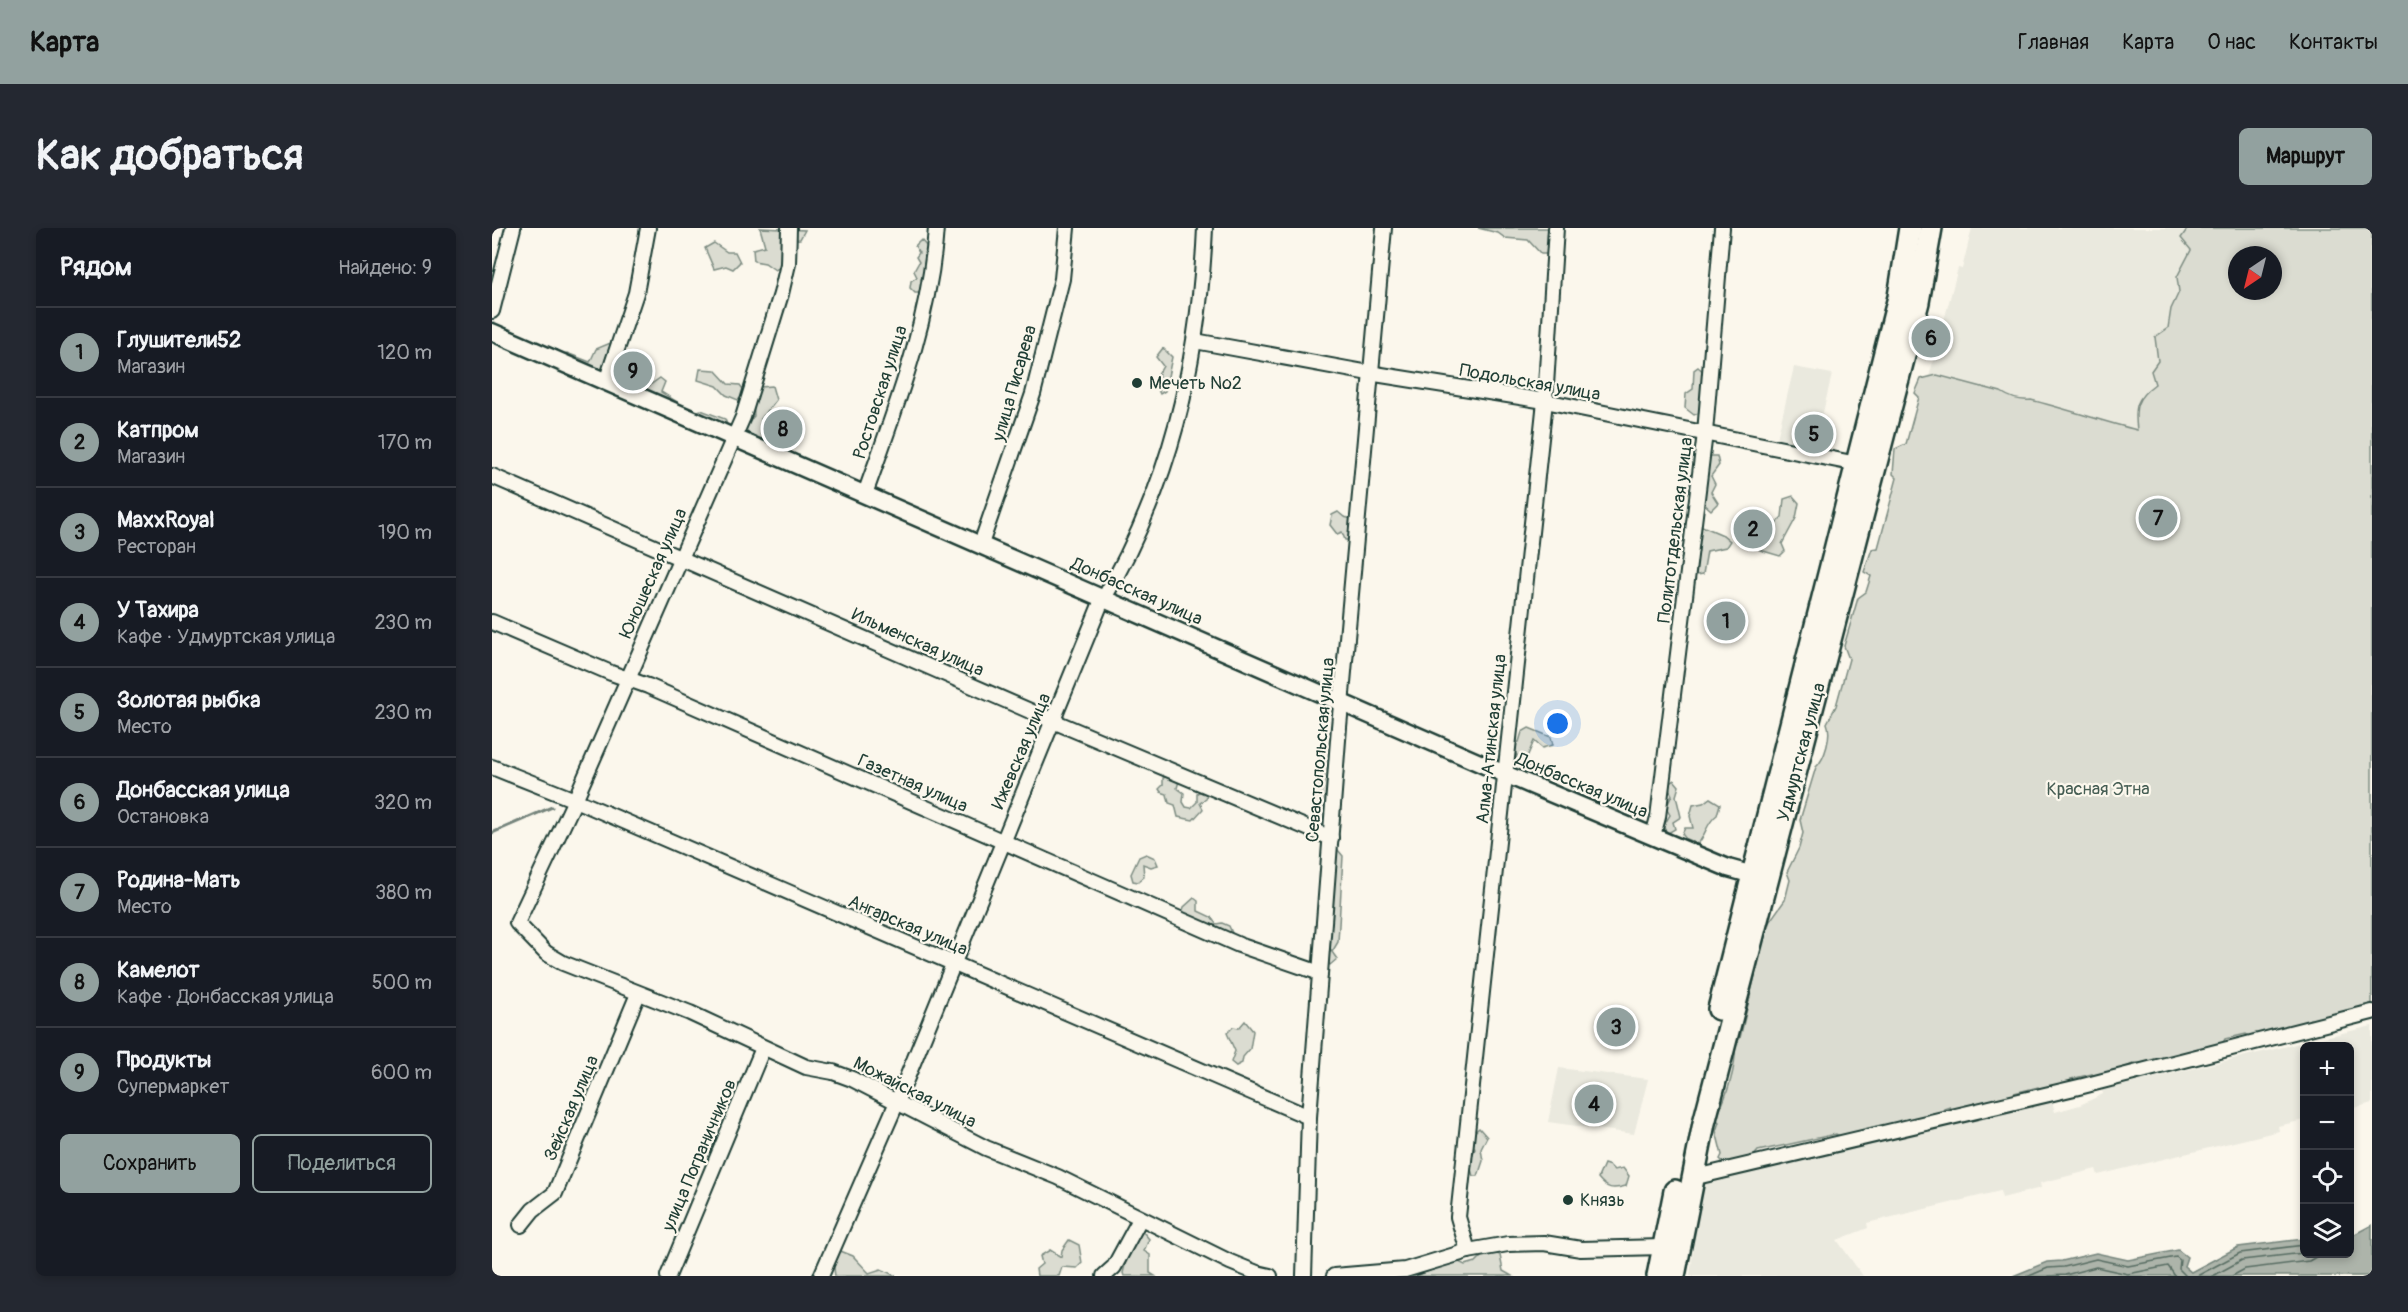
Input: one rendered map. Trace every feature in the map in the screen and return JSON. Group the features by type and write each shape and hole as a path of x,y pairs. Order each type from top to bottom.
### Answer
{"main road":[{"name":"Удмуртская улица","path":"1674,1276 1692,1178 1760,877 1857,464 1899,297 1910,228"},
{"name":"Удмуртская улица","path":"1658,1276 1684,1149 1918,302 1931,228"}],"street":[{"path":"492,311 513,228"},
{"path":"606,382 636,293 648,228"},
{"name":"Юношеская улица","path":"517,923 575,800 743,417 781,294 788,264 789,228"},
{"name":"Ростовская улица","path":"866,494 914,353 934,265 936,228"},
{"name":"улица Писарева","path":"981,544 1033,394 1062,279 1067,228"},
{"name":"Ижевская улица","path":"821,1276 897,1102 1104,598 1130,552 1157,490 1180,414 1195,341 1203,279 1205,228"},
{"name":"Севастопольская улица","path":"1304,1276 1309,1117 1342,701 1384,228"},
{"name":"Алма-Атинская улица","path":"1468,1251 1458,1217 1545,401 1556,228"},
{"name":"Политотдельская улица","path":"1653,836 1658,817 1705,433 1722,228"},
{"name":"Донбасская улица","path":"492,332 1505,774 1728,868 1760,877"},
{"name":"Подольская улица","path":"1195,341 1370,374 1545,401 1857,464"},
{"name":"Ильменская улица","path":"492,476 1053,722 1331,838"},
{"name":"Газетная улица","path":"492,622 627,678 1239,945 1320,973"},
{"name":"Ангарская улица","path":"492,766 1309,1117"},
{"name":"Можайская улица","path":"517,923 546,953 563,963 690,1013 806,1067 833,1072 852,1079 987,1148 1058,1177 1230,1262 1270,1276"},
{"name":"Зейская улица","path":"521,1225 533,1210 555,1193 638,994"},
{"path":"1692,1178 2084,1086 2372,1012"},
{"name":"улица Пограничников","path":"668,1276 763,1048"},
{"path":"1104,1276 1114,1267 1140,1219"},
{"path":"1334,1276 1405,1270 1468,1251 1508,1244 1544,1243 1581,1249 1663,1247"}],"shaded area":[{"path":"1972,228 2203,228 2148,433 1929,377 1958,268 1962,269"},
{"path":"1794,367 1832,374 1814,451 1776,443"},
{"path":"2372,1026 2372,1103 2354,1108 2354,1042 2304,1042"},
{"path":"2300,1043 2300,1121 2278,1126 2279,1131 2098,1175 2096,1169 2040,1183 2041,1188 2002,1198 2000,1191 1867,1223 1868,1228 1837,1240 1863,1276 1690,1276 1700,1193 1708,1181 1760,1166 1762,1171 2052,1101 2055,1112 2080,1105 2103,1094 2102,1090"},
{"path":"1559,1068 1648,1079 1634,1134 1548,1122"}],"green space":[{"path":"760,228 805,230 800,239 786,240 785,265 775,270 765,263 754,261 753,249 765,246"},
{"path":"1478,228 1556,228 1549,254 1541,254 1528,240 1505,238 1498,233"},
{"name":"Красная Этна","path":"2188,228 2372,228 2372,1006 2319,1023 2310,1019 2296,1029 2251,1038 2246,1034 2225,1039 2220,1048 2150,1064 2135,1063 2092,1082 2092,1074 2071,1079 2074,1083 2046,1093 2038,1087 2014,1093 2015,1095 2007,1103 1954,1114 1950,1107 1944,1109 1938,1117 1844,1139 1836,1134 1758,1151 1750,1160 1725,1164 1720,1159 1722,1155 1716,1131 1719,1122 1716,1119 1730,1083 1735,1045 1740,1038 1767,925 1785,900 1790,880 1787,872 1799,848 1803,833 1800,820 1816,767 1827,746 1829,734 1827,723 1836,706 1849,659 1844,646 1858,598 1866,592 1871,576 1864,572 1872,549 1878,548 1897,478 1893,474 1895,449 1906,444 1919,397 1915,393 1921,379 1937,375 2001,392 2015,399 2031,400 2137,430 2136,409 2140,399 2155,384 2151,371 2158,361 2155,337 2168,328 2171,309 2179,292 2177,277 2191,250 2181,238"},
{"path":"921,240 928,248 924,253 927,259 925,274 921,279 924,285 922,293 915,293 910,288 911,281 917,277 914,271 919,262 916,257 919,253 915,246"},
{"path":"714,243 727,252 735,252 740,262 733,269 726,266 714,269 705,248"},
{"path":"613,342 619,352 606,357 603,370 595,374 559,355 567,353 590,362 596,349"},
{"path":"1163,348 1172,357 1165,391 1160,394 1157,388 1161,379 1158,375 1163,366 1156,357"},
{"path":"1698,367 1705,373 1704,411 1694,415 1685,408 1686,394 1693,389 1694,370"},
{"path":"700,369 715,370 728,384 740,385 746,393 738,400 726,395 717,386 698,380"},
{"path":"660,378 665,382 661,392 687,408 691,413 701,410 725,419 730,433 646,400 646,388"},
{"path":"772,386 776,400 761,419 763,429 761,435 775,437 780,449 768,448 744,427 754,416 753,400 760,387"},
{"path":"1710,456 1717,456 1719,465 1711,476 1715,484 1711,492 1718,503 1711,510 1702,502 1700,481"},
{"path":"1793,496 1799,503 1796,518 1782,544 1785,551 1780,556 1760,550 1753,543 1759,538 1772,539 1775,524 1782,517 1784,499"},
{"path":"1338,512 1352,519 1350,540 1345,540 1342,532 1337,534 1330,525 1332,515"},
{"path":"1702,526 1723,535 1730,541 1726,547 1707,551 1703,574 1697,575 1693,572 1698,556 1693,549"},
{"path":"1529,728 1551,737 1553,745 1542,748 1534,741 1524,764 1537,769 1536,775 1522,774 1522,767 1514,763 1517,755 1509,749 1511,743 1519,742 1522,732"},
{"path":"1327,759 1333,763 1333,772 1328,776 1331,794 1325,811 1319,806 1320,781 1324,775 1321,772 1323,761"},
{"path":"1170,775 1179,781 1177,788 1184,793 1183,802 1186,807 1191,808 1197,802 1197,793 1201,791 1207,794 1206,799 1200,803 1203,809 1193,820 1178,817 1175,805 1169,803 1167,794 1159,789 1163,785 1163,778"},
{"path":"1674,780 1679,786 1676,796 1681,817 1673,822 1675,829 1668,833 1663,827 1670,815 1666,808 1672,795 1667,785"},
{"path":"1710,798 1720,804 1717,815 1698,844 1686,839 1682,834 1685,828 1693,828 1690,816 1693,805 1703,803"},
{"path":"1338,850 1343,856 1338,942 1332,952 1337,959 1330,965 1325,958 1331,951 1327,945 1333,854"},
{"path":"1146,854 1155,858 1158,865 1151,867 1143,864 1144,877 1138,882 1133,881 1131,874 1139,857"},
{"path":"1194,898 1198,901 1198,911 1211,917 1216,924 1222,923 1229,926 1232,933 1226,937 1181,916 1184,907"},
{"path":"1245,1021 1253,1031 1250,1049 1243,1057 1242,1063 1236,1066 1231,1062 1235,1051 1227,1033 1233,1027 1239,1028"},
{"path":"1479,1128 1487,1137 1481,1149 1483,1161 1478,1176 1473,1176 1469,1163 1475,1149 1469,1137"},
{"path":"1604,1164 1614,1170 1623,1168 1629,1176 1626,1186 1610,1188 1601,1182 1598,1178"},
{"path":"1139,1231 1149,1239 1144,1251 1150,1255 1150,1273 1155,1276 1124,1276 1131,1241"},
{"path":"1069,1240 1079,1245 1082,1263 1077,1268 1062,1267 1059,1276 1037,1276 1036,1269 1042,1264 1040,1256 1050,1250 1061,1257 1062,1250"},
{"path":"838,1250 853,1256 869,1273 881,1269 896,1276 835,1276 834,1268 829,1263"},
{"path":"1487,1251 1500,1255 1503,1271 1512,1276 1409,1276 1457,1261 1465,1265 1476,1262"}],"water":[{"path":"2372,1225 2372,1276 2013,1276 2047,1262 2096,1253 2128,1260 2178,1250 2187,1257 2184,1266 2191,1272 2238,1247 2300,1239 2300,1258 2354,1258 2355,1234"}],"waterway":[{"path":"492,833 552,807"}],"place":[{"name":"Донбасская улица","path":"1931,338"},
{"name":"Продукты","path":"633,371"},
{"name":"Мечеть №2","path":"1137,383"},
{"name":"Камелот","path":"783,429"},
{"name":"Золотая рыбка","path":"1814,434"},
{"name":"Родина-Мать","path":"2158,518"},
{"name":"Катпром","path":"1753,529"},
{"name":"Глушители52","path":"1726,621"},
{"name":"MaxxRoyal","path":"1616,1027"},
{"name":"У Тахира","path":"1594,1104"},
{"name":"Князь","path":"1568,1200"}]}
